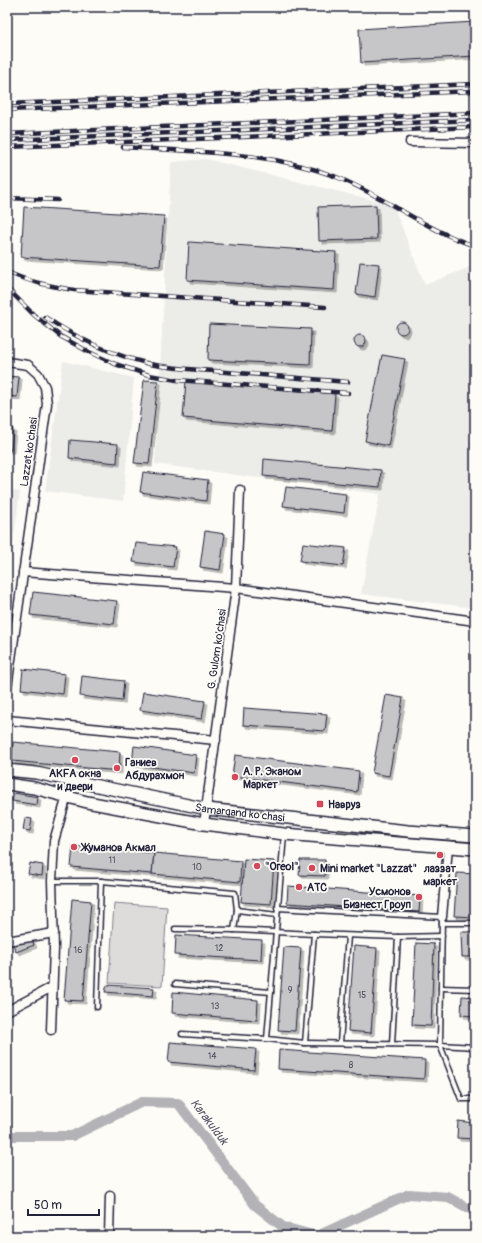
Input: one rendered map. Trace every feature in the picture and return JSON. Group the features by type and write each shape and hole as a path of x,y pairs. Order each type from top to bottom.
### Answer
{"main road":[{"name":"Samarqand ko'chasi","path":"7,770 36,773 207,809 408,831 475,836"},
{"name":"Samarqand ko'chasi","path":"7,784 34,788 87,802 204,824 284,834 475,849"}],"street":[{"path":"410,142 475,143"},
{"name":"Lazzat ko'chasi","path":"7,362 28,365 38,374 45,387 47,404 7,688"},
{"name":"G. Gulom ko'chasi","path":"204,824 236,588 240,490"},
{"path":"23,572 236,588 475,621"},
{"path":"7,720 216,740"},
{"path":"51,1030 54,933 52,881 54,841 67,796"},
{"path":"442,920 448,847"},
{"path":"7,941 54,933"},
{"path":"7,1011 52,987"},
{"path":"109,1236 110,1196"}],"lane":[{"path":"267,1039 284,834"},
{"path":"52,881 101,881 236,893 237,910 234,930"},
{"path":"97,1007 101,881"},
{"path":"277,908 442,920 475,924"},
{"path":"237,910 277,915"},
{"path":"442,920 440,1045 461,1098 475,1099"},
{"path":"175,929 234,930 348,936 442,936"},
{"path":"305,1043 314,934"},
{"path":"340,1044 348,936"},
{"path":"392,1044 398,936"},
{"path":"175,984 271,992"},
{"path":"441,988 475,989"},
{"path":"182,1034 267,1039 305,1043 475,1047"}],"shaded area":[{"path":"206,159 393,205 425,285 475,265 475,608 361,594 380,494 155,464 171,162"},
{"path":"63,361 134,378 123,501 45,491"},
{"path":"7,490 20,492 7,588"},
{"path":"114,903 167,907 162,986 109,983"}],"building":[{"path":"475,22 475,56 361,63 359,29"},
{"path":"376,205 377,239 319,241 318,207"},
{"path":"24,207 164,216 160,266 21,257"},
{"path":"189,242 336,252 334,290 187,280"},
{"path":"360,262 379,264 375,297 356,294"},
{"path":"404,322 407,323 407,333 400,334 397,333 396,326 397,323"},
{"path":"209,324 311,329 310,365 208,360"},
{"path":"362,335 365,336 365,346 358,347 355,346 354,339 355,336"},
{"path":"382,355 405,359 388,446 365,441"},
{"path":"7,376 19,377 17,397 7,396"},
{"path":"144,380 158,381 149,464 134,463"},
{"path":"186,381 335,394 332,431 183,418"},
{"path":"475,416 475,447 472,447"},
{"path":"7,428 13,429 11,450 7,450"},
{"path":"70,440 118,444 117,463 69,458"},
{"path":"264,459 381,470 380,487 263,476"},
{"path":"143,472 208,480 206,501 140,492"},
{"path":"286,487 346,494 344,513 283,506"},
{"path":"205,531 225,534 220,570 200,567"},
{"path":"136,543 176,547 173,567 133,562"},
{"path":"303,543 346,548 343,566 300,561"},
{"path":"33,592 117,601 114,624 30,615"},
{"path":"23,669 65,674 63,694 21,689"},
{"path":"82,676 124,681 122,701 80,696"},
{"path":"143,692 205,701 202,719 140,710"},
{"path":"386,695 403,698 389,776 372,773"},
{"path":"244,708 327,714 325,731 243,725"},
{"path":"13,742 120,752 119,771 12,761"},
{"path":"134,746 196,755 194,773 132,764"},
{"path":"235,755 359,771 357,792 232,776"},
{"path":"14,793 38,797 37,805 12,801"},
{"path":"25,818 32,819 30,831 23,830"},
{"path":"73,846 154,853 152,874 71,867"},
{"path":"154,853 241,861 240,882 152,874"},
{"path":"244,859 274,861 271,904 241,902"},
{"name":"Mini market \"Lazzat\"","path":"300,860 325,860 325,876 299,875"},
{"path":"30,863 43,865 42,876 28,874"},
{"path":"457,873 475,874 475,917 454,916"},
{"path":"288,886 420,896 419,912 287,903"},
{"path":"72,899 91,901 83,1001 64,1000"},
{"path":"461,932 475,932 475,957 462,957"},
{"path":"176,935 262,940 261,960 175,955"},
{"path":"31,937 34,945 16,952 13,944"},
{"path":"416,943 434,944 431,1026 412,1025"},
{"path":"354,946 377,948 371,1033 348,1031"},
{"path":"284,947 301,948 295,1031 278,1030"},
{"path":"107,985 154,988 153,996 105,992"},
{"path":"173,992 258,1000 257,1020 172,1013"},
{"path":"462,996 475,997 475,1016 461,1015"},
{"path":"170,1042 256,1049 254,1070 168,1062"},
{"path":"279,1050 425,1060 424,1079 278,1069"},
{"path":"473,1062 475,1063 475,1082 472,1082"},
{"path":"458,1121 475,1123 475,1139 457,1138"}],"waterway":[{"name":"Karakulduk","path":"7,1136 72,1136 142,1102 178,1103 255,1205 283,1227 317,1236"},
{"name":"Karakulduk","path":"317,1236 409,1194 448,1197 475,1212"}],"railway":[{"path":"7,104 475,84"},
{"path":"7,110 475,91"},
{"path":"7,134 475,113"},
{"path":"7,140 475,120"},
{"path":"7,147 475,127"},
{"path":"123,147 257,157 309,168 334,176 352,184 421,222 475,246"},
{"path":"7,198 58,200"},
{"path":"7,272 40,283 74,290 325,307"},
{"path":"7,288 34,315 60,336 115,364 149,375 177,380 348,393"},
{"path":"45,317 69,332 95,345 122,356 150,364 188,369 348,382"}],"place":[{"name":"AKFA окна и двери","path":"75,760"},
{"name":"Ганиев Абдурахмон","path":"117,768"},
{"name":"А. Р. Эканом Маркет","path":"235,777"},
{"name":"Навруз","path":"320,804"},
{"name":"Жуманов Акмал","path":"74,847"},
{"name":"лаззат маркет","path":"440,855"},
{"name":"\"Oreol\"","path":"257,866"},
{"name":"Mini market \"Lazzat\"","path":"312,868"},
{"name":"АТС","path":"299,887"},
{"name":"Усмонов Бизнест Гроуп","path":"419,897"}]}
